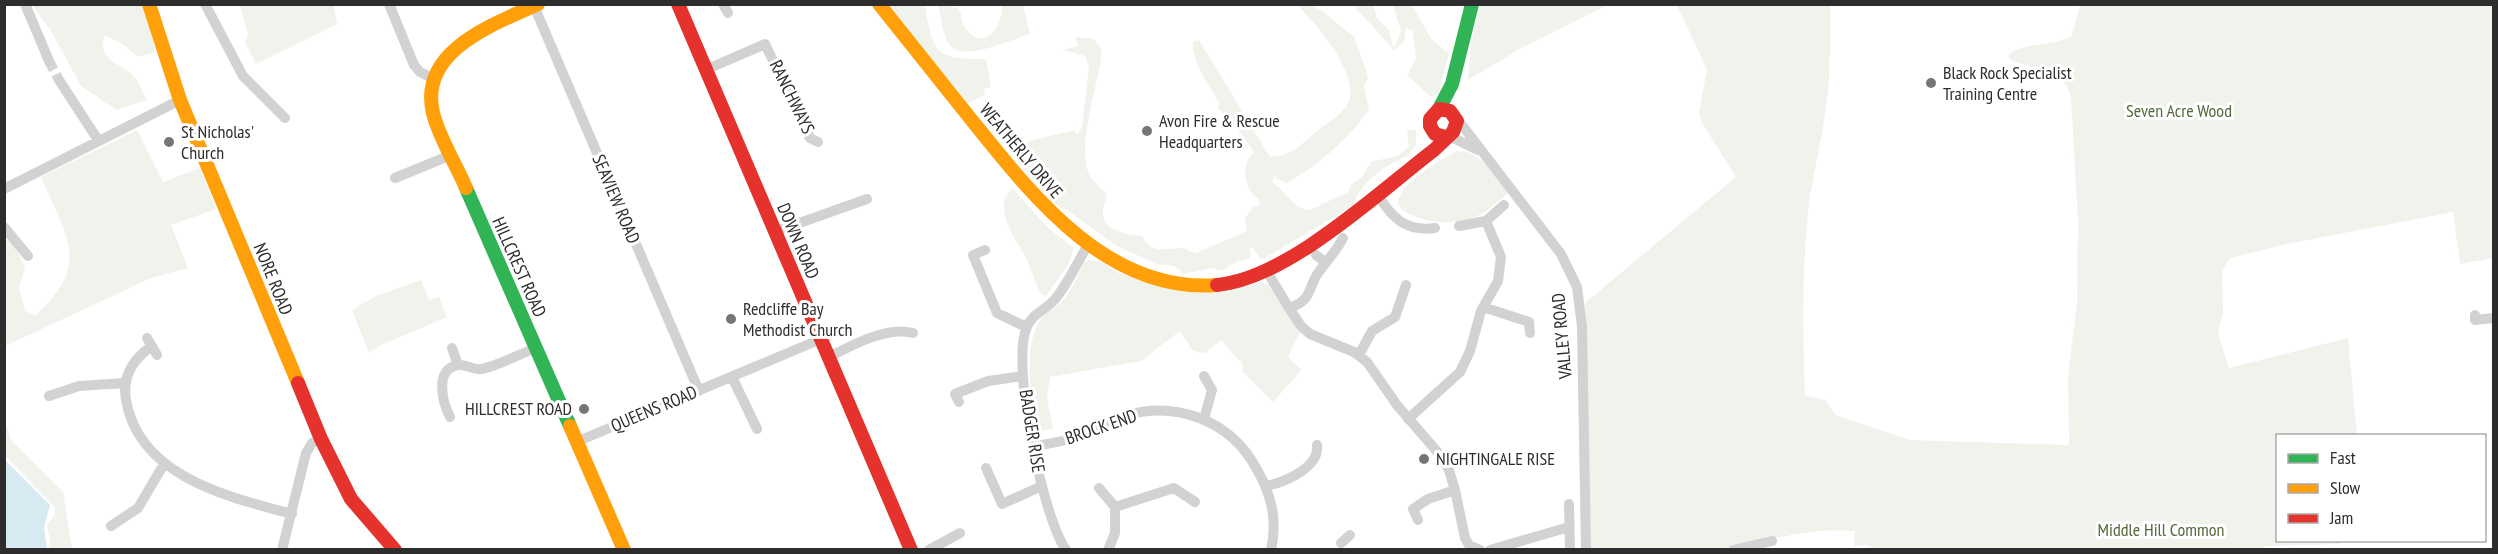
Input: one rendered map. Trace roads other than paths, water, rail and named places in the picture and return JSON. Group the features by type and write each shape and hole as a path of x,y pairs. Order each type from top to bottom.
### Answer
{"street":[{"path":"25,4 49,61"},
{"name":"NORE ROAD","path":"150,4 180,100 321,439 351,499 395,549"},
{"path":"205,4 243,76 279,115"},
{"path":"389,4 414,65 420,72 434,79 443,59 462,42 536,5"},
{"name":"WEATHERLY DRIVE","path":"879,4 1033,197 1064,226 1134,268 1186,284 1222,284 1266,270 1378,195 1447,137"},
{"path":"1447,137 1456,129 1449,113 1452,84 1472,4"},
{"name":"SEAVIEW ROAD","path":"536,5 699,391"},
{"name":"DOWN ROAD","path":"680,7 911,549"},
{"name":"RANCHWAYS","path":"705,70 765,44 810,138 818,142"},
{"name":"HILLCREST ROAD","path":"434,79 433,112 624,549"},
{"path":"59,80 98,140"},
{"path":"5,188 180,100"},
{"path":"1419,161 1430,128 1430,119 1449,113"},
{"name":"VALLEY ROAD","path":"1449,113 1561,255 1577,287 1582,327 1586,549"},
{"name":"VALLEY ROAD","path":"1430,128 1436,135 1447,137 1481,151"},
{"path":"395,178 451,155"},
{"path":"1378,195 1399,222 1428,232"},
{"path":"774,232 867,199"},
{"path":"1459,226 1486,221 1504,205"},
{"path":"1408,419 1464,375 1483,307 1498,281 1506,255 1486,221"},
{"path":"4,227 28,256"},
{"path":"1289,308 1306,298 1316,275 1343,238"},
{"path":"985,250 974,255 997,313 1026,327 1036,314 1055,299 1089,243"},
{"path":"1316,255 1326,263"},
{"path":"1266,270 1297,320 1310,334 1359,355 1408,419 1440,455 1455,489 1462,529 1471,548"},
{"path":"1359,355 1372,331 1394,318 1397,297 1406,285"},
{"path":"1483,307 1532,318 1530,333"},
{"path":"2475,315 2475,320 2493,318"},
{"name":"BADGER RISE","path":"1026,327 1022,346 1023,376 1033,446 1042,486 1058,537 1066,549"},
{"path":"829,357 884,335 907,330"},
{"name":"QUEENS ROAD","path":"576,442 821,339"},
{"path":"152,346 132,363 125,383 126,399 132,421 153,453 164,464 222,493 292,514"},
{"path":"452,348 458,365"},
{"path":"458,365 481,369 535,348"},
{"path":"450,417 441,388 445,376 458,365"},
{"path":"735,376 757,423"},
{"name":"BADGER RISE","path":"955,394 992,380 1023,376"},
{"path":"1204,376 1217,392 1204,419"},
{"path":"49,395 79,386 125,383"},
{"name":"BROCK END","path":"1033,446 1071,439 1137,412 1166,410 1204,419 1225,431 1246,451 1265,486 1275,524 1271,549"},
{"path":"282,549 308,448 321,439"},
{"path":"1265,486 1278,483 1299,472 1318,454"},
{"path":"111,526 138,508 164,464"},
{"name":"BADGER RISE","path":"986,468 1003,509 1042,486"},
{"path":"1177,489 1180,476"},
{"path":"1099,488 1115,507 1115,532 1108,549"},
{"path":"1177,489 1195,502"},
{"path":"1115,507 1177,489"},
{"path":"1418,520 1408,508 1455,489"},
{"path":"1569,504 1570,549"},
{"path":"1528,525 1532,537"},
{"path":"1490,549 1569,527"},
{"path":"929,549 960,533"},
{"path":"1340,546 1350,535"},
{"path":"1733,549 1772,542"}],"tunnel":[{"path":"49,61 59,80"}],"place":[{"name":"Black Rock Specialist Training Centre","path":"1931,83"},
{"name":"Avon Fire & Rescue Headquarters","path":"1147,131"},
{"name":"St Nicholas' Church","path":"169,142"},
{"name":"Redcliffe Bay Methodist Church","path":"731,319"},
{"name":"HILLCREST ROAD","path":"584,409"},
{"name":"NIGHTINGALE RISE","path":"1424,459"}],"park label":[{"name":"Seven Acre Wood","path":"2179,111"},
{"name":"Middle Hill Common","path":"2161,530"}]}
